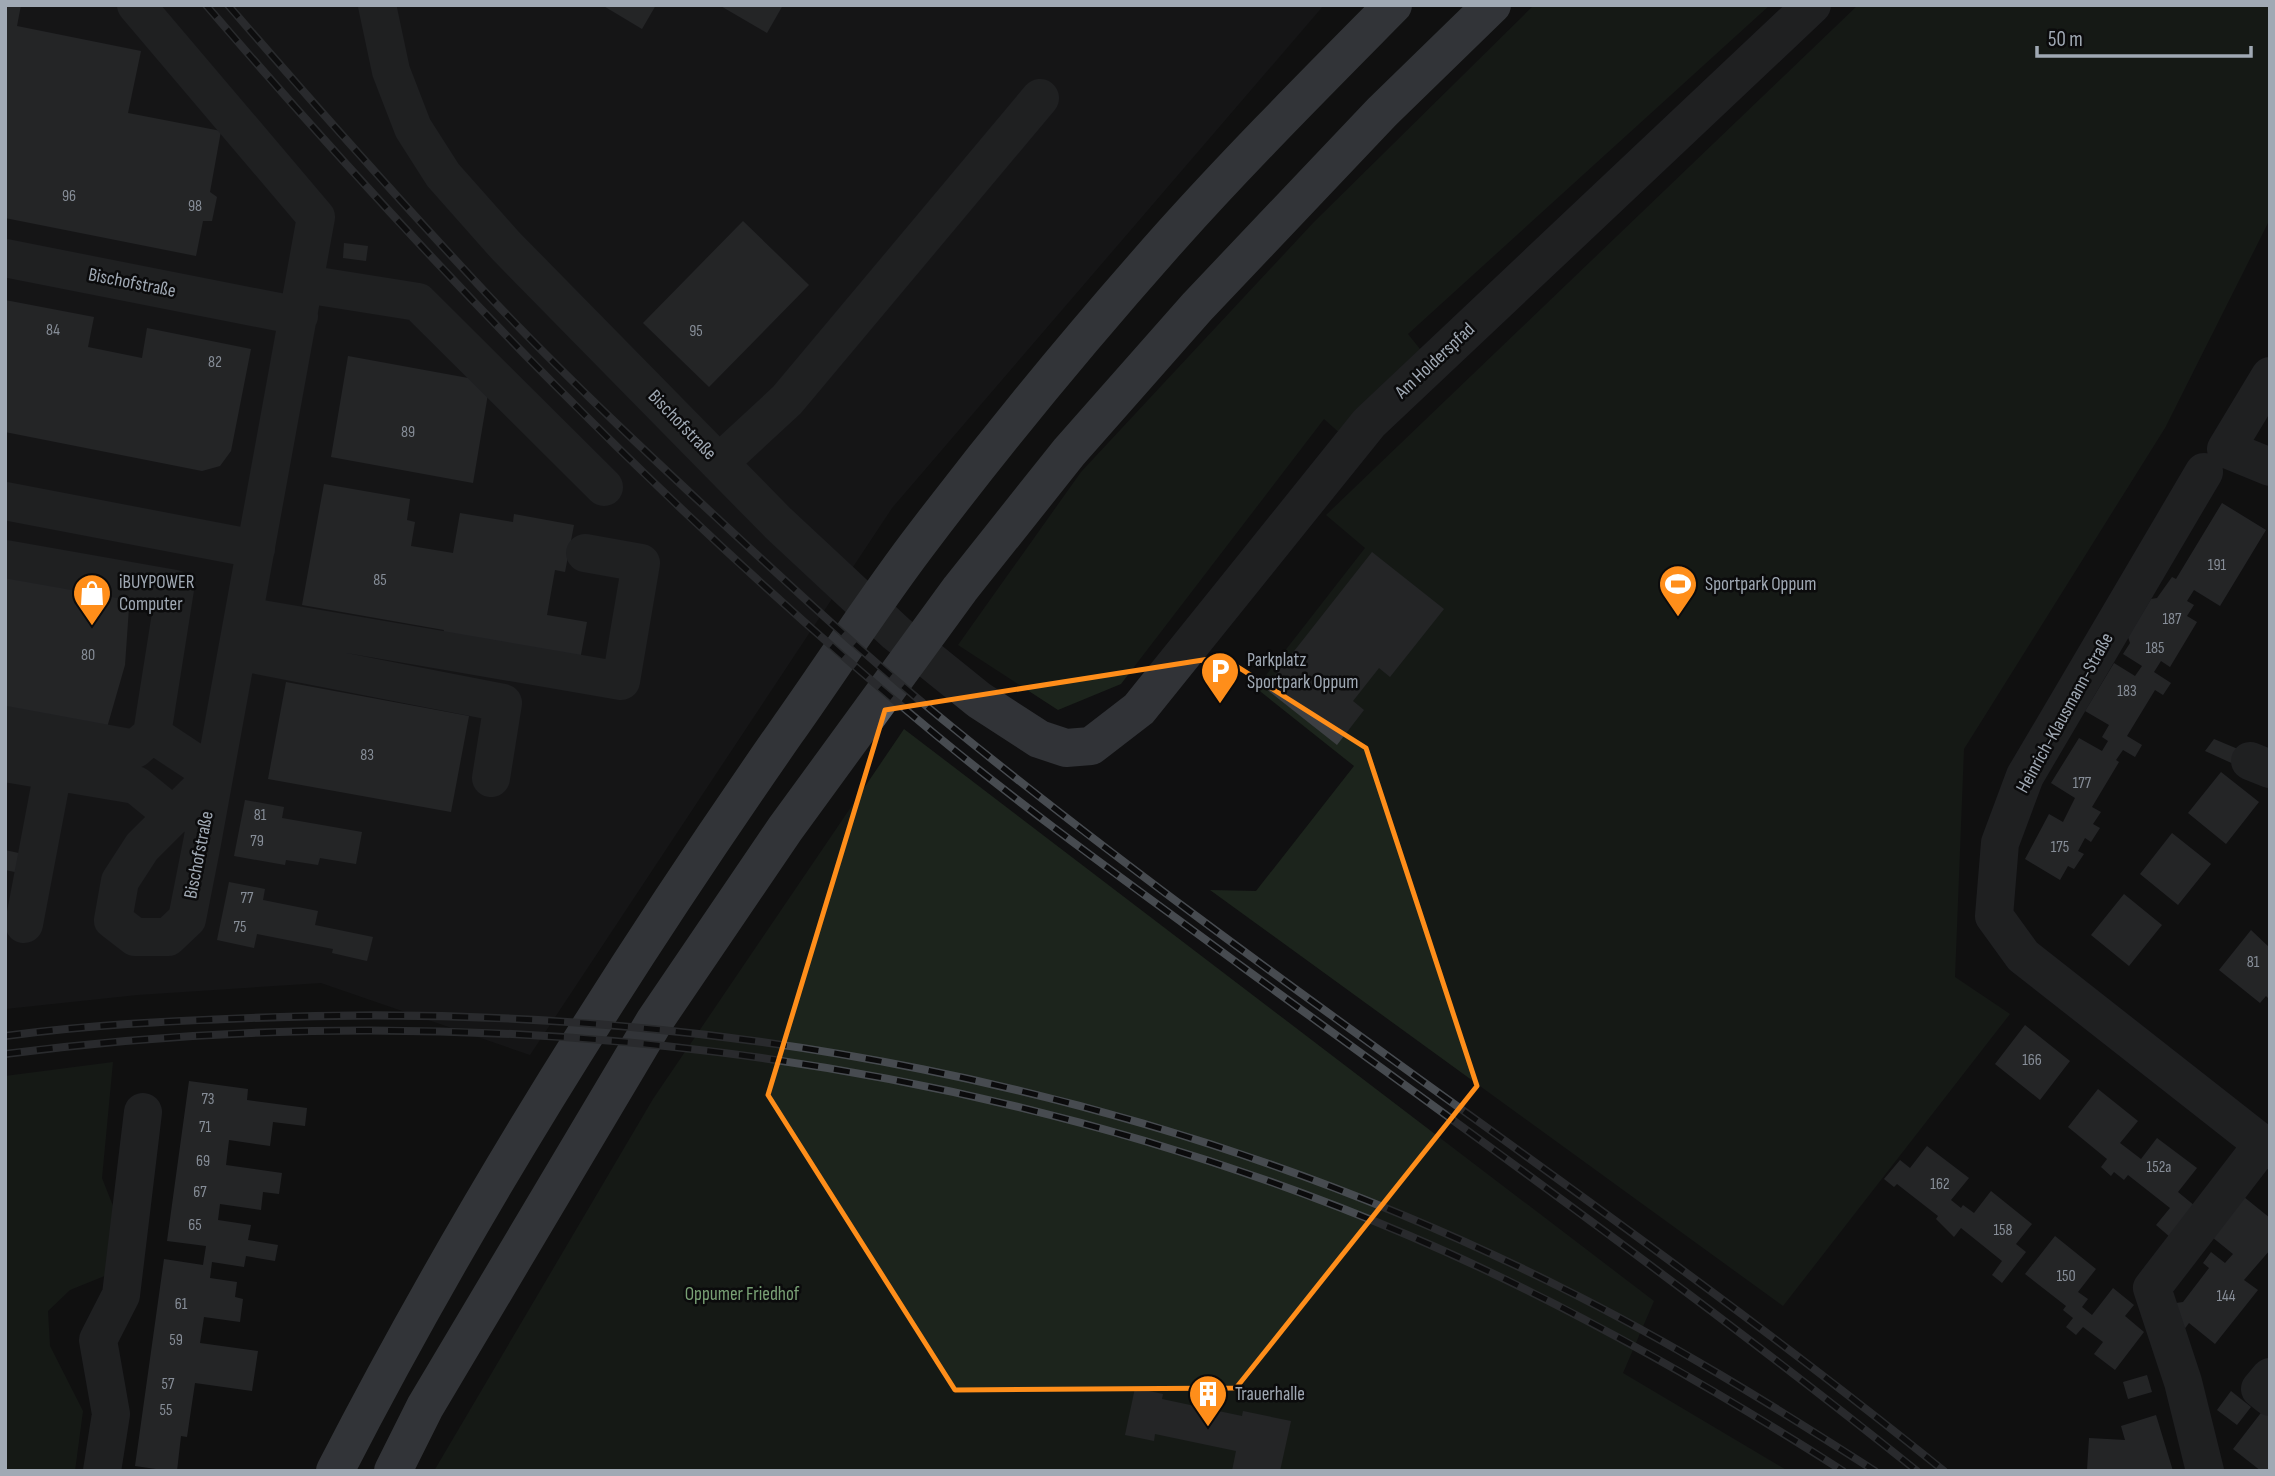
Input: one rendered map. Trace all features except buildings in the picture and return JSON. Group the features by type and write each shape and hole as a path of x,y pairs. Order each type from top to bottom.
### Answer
{"highway":[{"path":"1267,132 1287,80 1358,5"},
{"path":"335,1471 395,1354 505,1166 625,972 740,799 916,547 1024,410 1169,238 1267,132 1393,5"},
{"path":"393,1471 425,1407 564,1169 654,1022 785,828 960,589 1069,452 1197,307 1382,112 1492,5"}],"street":[{"name":"Bischofstraße","path":"136,5 316,217 302,300 256,549 240,633 214,775 187,919 168,937 135,937 113,920 120,881 142,847 214,775"},
{"name":"Bischofstraße","path":"377,5 391,71 408,116 443,175 506,246 778,523 896,633 979,700 1039,739 1066,748 1091,746"},
{"name":"Am Holderspfad","path":"1091,746 1139,709 1369,423 1812,5"},
{"path":"719,463 787,400 1040,97"},
{"name":"Bischofstraße","path":"5,258 302,300"},
{"path":"302,300 418,302 604,487"},
{"path":"2266,391 2215,461 2270,467"},
{"name":"Heinrich-Klausmann-Straße","path":"2205,1471 2183,1382 2152,1288 2266,1148 2023,956 1994,916 2000,844 2025,776 2215,461"},
{"path":"5,501 256,549"},
{"path":"240,633 621,681 641,563 585,553"},
{"path":"5,559 175,589 152,734 135,750 5,725"},
{"path":"240,633 503,703 491,779"},
{"path":"152,734 214,775"},
{"path":"5,764 136,785 174,816"},
{"path":"24,923 53,771"},
{"path":"102,1471 111,1414 98,1340 121,1295 143,1112"},
{"path":"2270,1377 2260,1389 2270,1397"}],"highlighted area":[{"path":"1222,657 1366,748 1477,1086 1236,1388 955,1390 768,1095 885,710"}],"shaded area":[{"path":"5,5 1324,5 892,508 530,1055 321,983 137,995 5,1009"}],"green space":[{"path":"1534,5 1770,5 1408,334 1424,354 1343,436 1324,419 1121,684 1058,710 958,645 1081,472 1314,222"},
{"name":"Sportpark Oppum","path":"1858,5 2270,5 2270,219 2165,428 1964,749 1955,977 2010,1014 1783,1306 1210,890 1256,891 1354,766 1256,688 1365,548 1326,515"},
{"name":"Oppumer Friedhof","path":"904,729 1654,1301 1623,1373 1788,1471 434,1471 653,1099"},
{"path":"113,1062 102,1178 113,1206 107,1275 70,1290 48,1311 50,1346 83,1411 75,1471 5,1471 5,1076"}],"railway":[{"path":"206,5 378,199 556,386 741,565 837,651 936,735 1050,824 1668,1278 1917,1471"},
{"path":"228,5 420,222 552,360 722,522 902,685 1074,823 1197,917 1698,1282 1944,1471"},
{"path":"5,1036 97,1026 251,1018 420,1016 588,1023 756,1041 922,1069 1086,1108 1248,1157 1406,1216 1560,1287 1641,1329 1759,1398 1875,1471"},
{"path":"5,1054 183,1037 362,1031 541,1036 720,1052 897,1081 1072,1121 1243,1172 1410,1236 1467,1261 1631,1344 1843,1471"}],"place":[{"name":"Sportpark Oppum","path":"1678,618"},
{"name":"iBUYPOWER Computer","path":"92,627"},
{"name":"Parkplatz Sportpark Oppum","path":"1220,705"},
{"name":"Trauerhalle","path":"1208,1428"}]}
